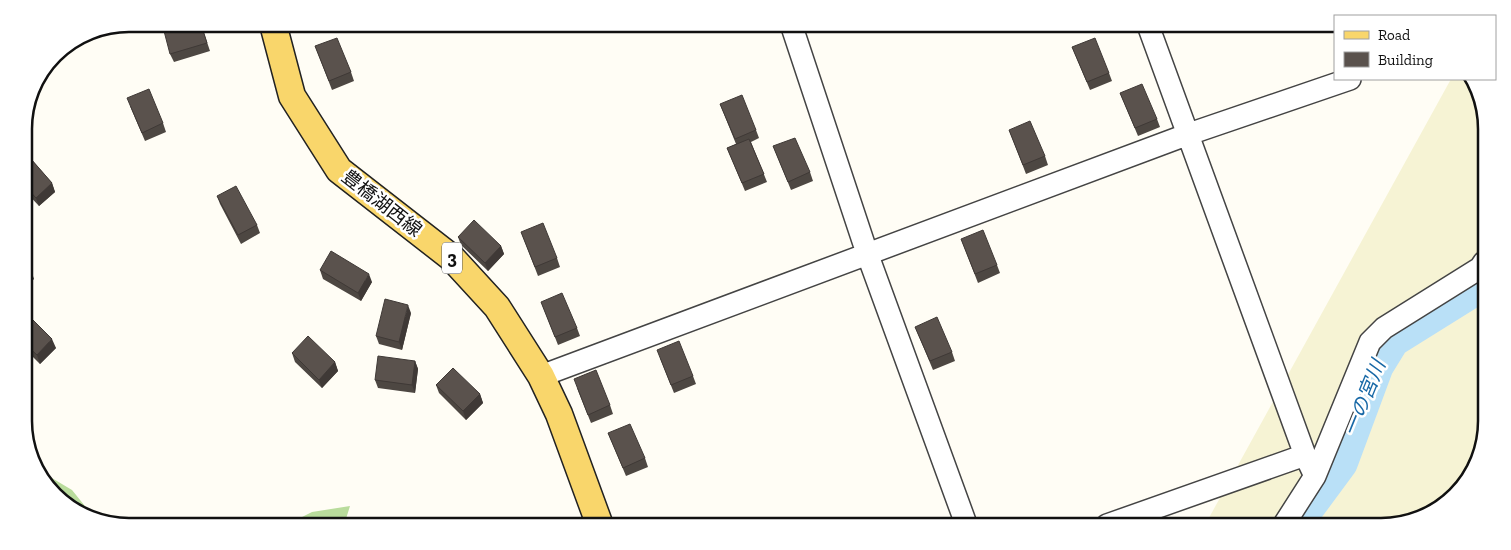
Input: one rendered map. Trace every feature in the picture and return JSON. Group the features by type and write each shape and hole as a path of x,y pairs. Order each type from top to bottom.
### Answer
{"main road":[{"name":"豊橋湖西線","path":"274,32 292,96 339,170 452,258 497,307 541,376 559,414 597,518"}],"street":[{"path":"794,32 867,252 964,517"},
{"path":"1150,32 1186,135 1305,455 1315,476"},
{"path":"541,376 867,252 1186,135 1347,80"},
{"path":"1289,517 1315,476 1370,342 1384,328 1478,269"},
{"path":"1129,517 1305,455"}],"shaded area":[{"path":"1450,80 1464,80 1471,92 1478,117 1478,433 1466,469 1450,489 1430,505 1400,516 1209,517"}],"green space":[{"path":"53,478 72,490 85,506 66,493"},
{"path":"350,506 346,518 300,518 312,512"}],"building":[{"path":"164,32 204,32 207,43 170,54"},
{"path":"337,38 351,72 329,81 315,46"},
{"path":"1095,38 1109,73 1087,82 1072,47"},
{"path":"1142,84 1157,119 1135,128 1120,93"},
{"path":"149,89 163,123 142,133 127,98"},
{"path":"742,95 756,130 735,139 720,104"},
{"path":"1030,121 1045,156 1023,165 1009,130"},
{"path":"795,138 810,172 788,182 773,146"},
{"path":"749,139 764,174 742,183 727,148"},
{"path":"33,161 52,183 36,198 33,194"},
{"path":"236,186 257,225 238,235 217,196"},
{"path":"474,220 501,246 485,263 458,237"},
{"path":"543,223 557,258 535,267 521,232"},
{"path":"983,230 997,265 975,274 961,239"},
{"path":"331,251 369,274 358,293 320,270"},
{"path":"562,293 577,328 555,337 541,302"},
{"path":"385,299 408,305 399,342 376,336"},
{"path":"937,317 952,352 930,361 915,327"},
{"path":"32,319 52,339 37,355 32,351"},
{"path":"308,336 335,362 319,380 292,353"},
{"path":"679,341 693,376 671,385 657,350"},
{"path":"378,356 415,361 412,385 375,380"},
{"path":"453,368 480,394 463,411 436,385"},
{"path":"596,370 610,405 588,415 574,379"},
{"path":"630,424 645,458 623,468 608,433"}],"waterway":[{"name":"一の宮川","path":"1301,517 1305,508 1339,462 1375,365 1391,339 1478,285"}]}
